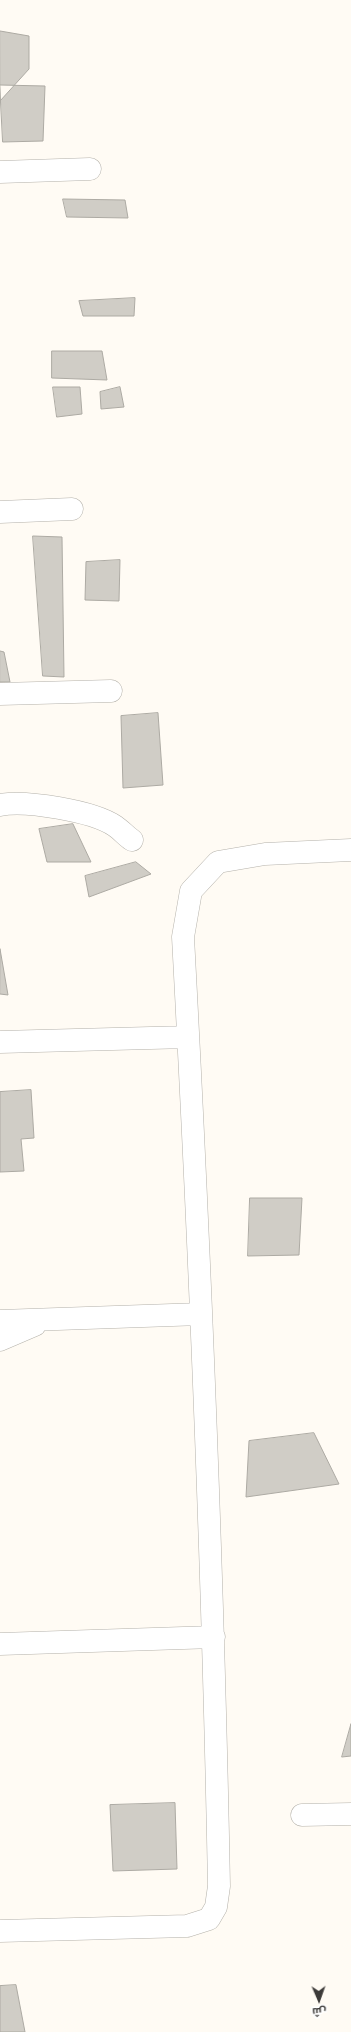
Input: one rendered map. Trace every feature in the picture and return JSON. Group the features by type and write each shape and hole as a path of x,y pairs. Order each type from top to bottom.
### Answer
{"street":[{"path":"0,172 90,169"},
{"path":"0,512 72,509"},
{"path":"0,694 111,691"},
{"path":"0,805 38,804 86,815 115,825 132,840"},
{"path":"0,1931 187,1926 209,1919 216,1907 219,1886 214,1637 201,1314 182,937 191,891 218,862 265,854 351,850"},
{"path":"0,1042 188,1037"},
{"path":"0,1321 201,1314"},
{"path":"0,1340 47,1320"},
{"path":"0,1644 214,1637"},
{"path":"302,1815 351,1814"}],"building":[{"path":"0,31 29,36 29,69 0,101"},
{"path":"0,85 45,86 43,141 3,142"},
{"path":"63,199 125,200 128,218 67,217"},
{"path":"135,298 134,316 83,316 79,301"},
{"path":"52,351 102,351 107,380 52,378"},
{"path":"53,387 80,387 82,414 57,417"},
{"path":"120,387 124,407 101,409 100,392"},
{"path":"33,536 62,537 64,677 43,676"},
{"path":"120,560 119,601 85,600 86,562"},
{"path":"0,651 4,652 10,682 0,682"},
{"path":"158,713 163,785 123,788 121,716"},
{"path":"73,824 91,862 47,862 39,829"},
{"path":"136,862 151,874 89,897 85,876"},
{"path":"0,949 8,995 0,994"},
{"path":"31,1090 34,1138 21,1139 24,1171 0,1172 0,1092"},
{"path":"250,1198 302,1198 299,1255 248,1256"},
{"path":"314,1433 339,1484 246,1497 249,1441"},
{"path":"351,1724 351,1756 342,1757"},
{"path":"175,1803 177,1869 113,1871 110,1805"},
{"path":"16,1985 25,2032 0,2032 0,1986"}]}
